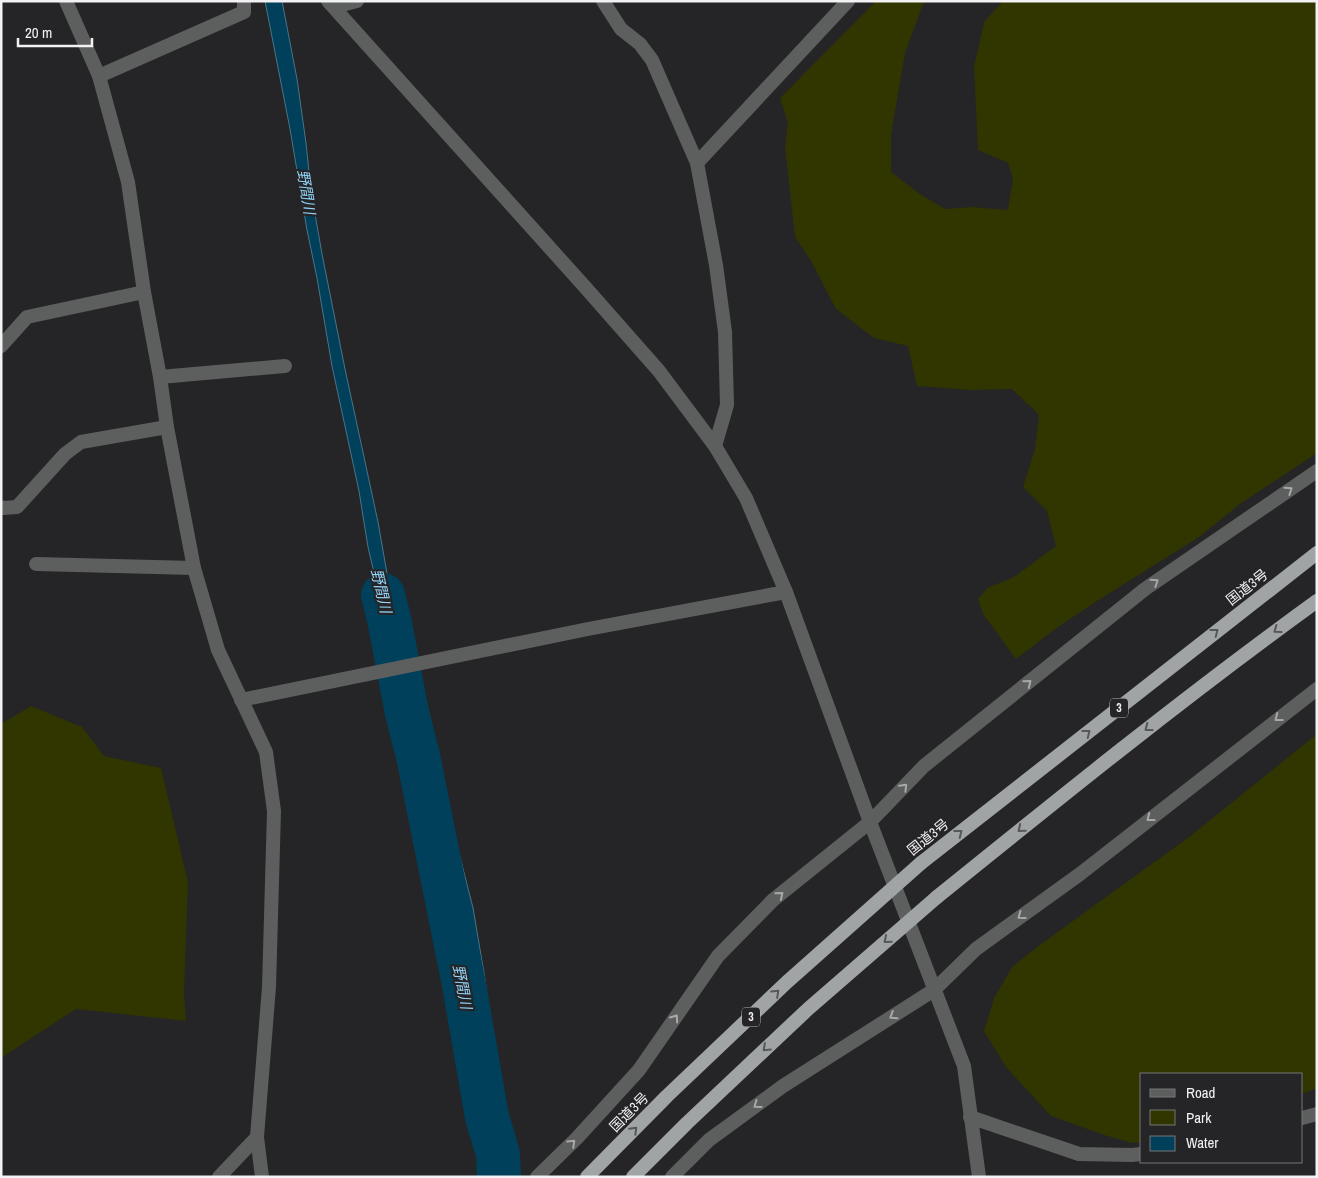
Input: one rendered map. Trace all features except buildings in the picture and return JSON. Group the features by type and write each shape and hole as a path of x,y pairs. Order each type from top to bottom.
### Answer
{"highway":[{"name":"国道3号","path":"587,1177 667,1096 788,982 921,863 1317,553"},
{"name":"3","path":"632,1177 808,1009 937,897 1110,757 1317,602"}],"street":[{"path":"66,1 99,76 128,182 144,292 194,568 218,650 266,752 274,811 269,987 257,1137 262,1177"},
{"path":"99,76 244,12 244,1"},
{"path":"331,4 357,1"},
{"path":"603,1 621,28 640,44 652,60 697,163 716,265 725,332 727,405 715,446"},
{"path":"697,163 848,1"},
{"path":"331,4 659,371 715,446 746,498 786,592 870,822 964,1066 979,1177"},
{"path":"1,346 27,317 144,292"},
{"path":"160,377 284,366"},
{"path":"1,507 18,507 64,454 81,442 167,426"},
{"path":"537,1177 577,1138 639,1070 718,956 773,900 870,822 924,766 1145,589 1317,471"},
{"path":"36,564 194,568"},
{"path":"241,700 588,629 786,592"},
{"path":"672,1177 709,1140 783,1086 934,990 976,949 1080,874 1317,689"},
{"path":"970,1117 1079,1154 1140,1154"},
{"path":"219,1177 257,1137"}],"green space":[{"path":"876,1 926,1 905,53 891,135 891,172 920,194 945,209 972,207 1008,210 1013,178 1008,163 978,150 974,67 984,22 1003,1 1317,1 1317,453 1240,504 1199,537 1058,627 1016,659 983,614 978,599 987,588 1014,577 1056,546 1047,511 1023,487 1035,449 1039,415 1012,389 971,390 917,386 908,346 874,338 836,309 811,261 795,237 785,147 788,123 780,98"},
{"path":"31,706 82,727 104,756 161,768 188,882 184,993 186,1021 76,1009 1,1058 1,724"},
{"path":"1317,734 1317,1087 1303,1094 1303,1073 1140,1073 1140,1142 1132,1143 1104,1135 1051,1116 1006,1067 984,1031 994,998 1012,967 1189,837"}],"water":[{"name":"野間川","path":"265,1 282,1 297,79 311,191 322,254 378,522 389,585 402,635 427,705 458,849 473,908 503,1106 509,1177 492,1177 481,1034 469,966 410,700 385,620 368,547 359,491 332,366"}],"waterway":[{"name":"野間川","path":"383,595 407,713 418,756 464,985 487,1117 498,1154 499,1177"}]}
